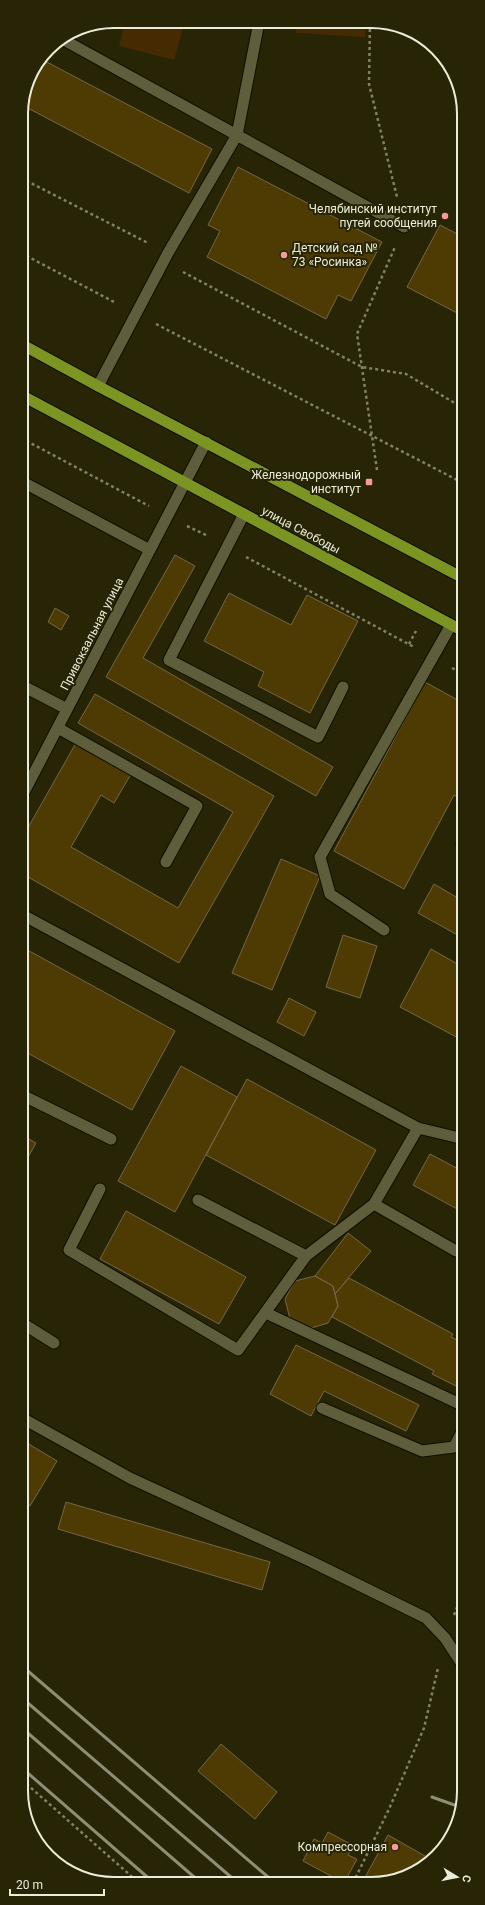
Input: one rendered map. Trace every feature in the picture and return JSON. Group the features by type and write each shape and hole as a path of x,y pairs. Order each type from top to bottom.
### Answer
{"main road":[{"path":"28,348 457,575"},
{"name":"улица Свободы","path":"28,399 457,628"}],"lane":[{"path":"98,386 135,313 168,253 237,135 258,28"},
{"path":"67,42 404,227"},
{"name":"Привокзальная улица","path":"28,785 206,442"},
{"path":"28,485 150,550"},
{"path":"244,514 169,660 318,737 343,687"},
{"path":"384,930 330,894 320,857 451,625"},
{"path":"28,689 68,709"},
{"path":"58,728 197,806 166,862"},
{"path":"28,917 418,1128 457,1137"},
{"path":"28,1098 111,1139"},
{"path":"100,1189 69,1250 238,1350 306,1256 374,1204 418,1128"},
{"path":"198,1200 306,1256"},
{"path":"374,1204 456,1251"},
{"path":"266,1313 457,1403"},
{"path":"28,1327 54,1343"},
{"path":"322,1408 422,1451 454,1447 457,1441"},
{"path":"28,1421 130,1478 310,1561 426,1618 445,1638 457,1656"}],"path":[{"path":"370,28 369,84 404,227 357,334 377,470"},
{"path":"28,182 168,253 184,273 362,367 406,374 457,404"},
{"path":"28,257 373,438 457,480"},
{"path":"356,1877 389,1808 424,1728 445,1638"},
{"path":"28,1785 132,1877"}],"shaded area":[{"path":"123,28 183,28 174,60 119,46"},
{"path":"296,28 366,28 365,37 296,33"}],"building":[{"path":"46,62 212,149 189,193 28,108 35,81 39,71"},
{"path":"238,167 382,242 351,301 338,295 326,319 207,257 220,231 208,225"},
{"path":"440,225 457,234 457,313 407,287"},
{"path":"175,555 195,566 143,658 333,767 316,796 106,677"},
{"path":"229,593 291,625 307,595 358,621 310,713 258,686 264,672 204,641"},
{"path":"55,608 69,616 61,630 48,622"},
{"path":"425,682 457,700 457,797 454,795 404,889 334,851"},
{"path":"95,694 274,796 179,963 28,877 28,828 76,743 131,774 114,803 101,795 71,847 178,908 233,812 78,723"},
{"path":"281,859 320,876 272,990 232,973"},
{"path":"434,884 457,897 457,935 418,913"},
{"path":"343,935 377,946 360,998 326,987"},
{"path":"431,949 457,964 457,1037 400,1007"},
{"path":"28,950 175,1031 132,1110 28,1053"},
{"path":"289,998 316,1012 304,1036 277,1022"},
{"path":"181,1066 237,1097 175,1212 118,1181"},
{"path":"247,1079 376,1150 335,1225 206,1155"},
{"path":"28,1138 36,1143 28,1157"},
{"path":"430,1154 457,1168 457,1209 413,1185"},
{"path":"126,1211 246,1277 219,1324 100,1259"},
{"path":"348,1233 371,1251 335,1294 333,1286 315,1276"},
{"path":"315,1276 333,1286 338,1306 328,1323 308,1329 290,1319 285,1299 295,1281"},
{"path":"349,1278 453,1334 451,1337 457,1340 457,1386 432,1374 434,1371 332,1317 338,1306 335,1294"},
{"path":"296,1345 419,1405 406,1431 324,1391 311,1416 270,1394"},
{"path":"28,1444 57,1461 30,1506 28,1505"},
{"path":"66,1502 270,1562 262,1590 58,1529"},
{"path":"221,1744 277,1792 255,1819 198,1771"},
{"path":"328,1832 354,1846 348,1855 357,1859 347,1877 333,1877 303,1861 314,1839 322,1843"},
{"name":"Компрессорная","path":"388,1835 426,1857 414,1866 399,1872 382,1876 365,1877"}],"railway":[{"path":"28,1671 268,1877"},
{"path":"28,1703 231,1877"},
{"path":"28,1733 194,1877"},
{"path":"28,1773 147,1877"},
{"path":"432,1797 455,1805"}],"place":[{"name":"Челябинский институт путей сообщения","path":"445,216"},
{"name":"Детский сад № 73 «Росинка»","path":"284,255"},
{"name":"Железнодорожный институт","path":"369,482"},
{"name":"Компрессорная","path":"395,1847"}]}
